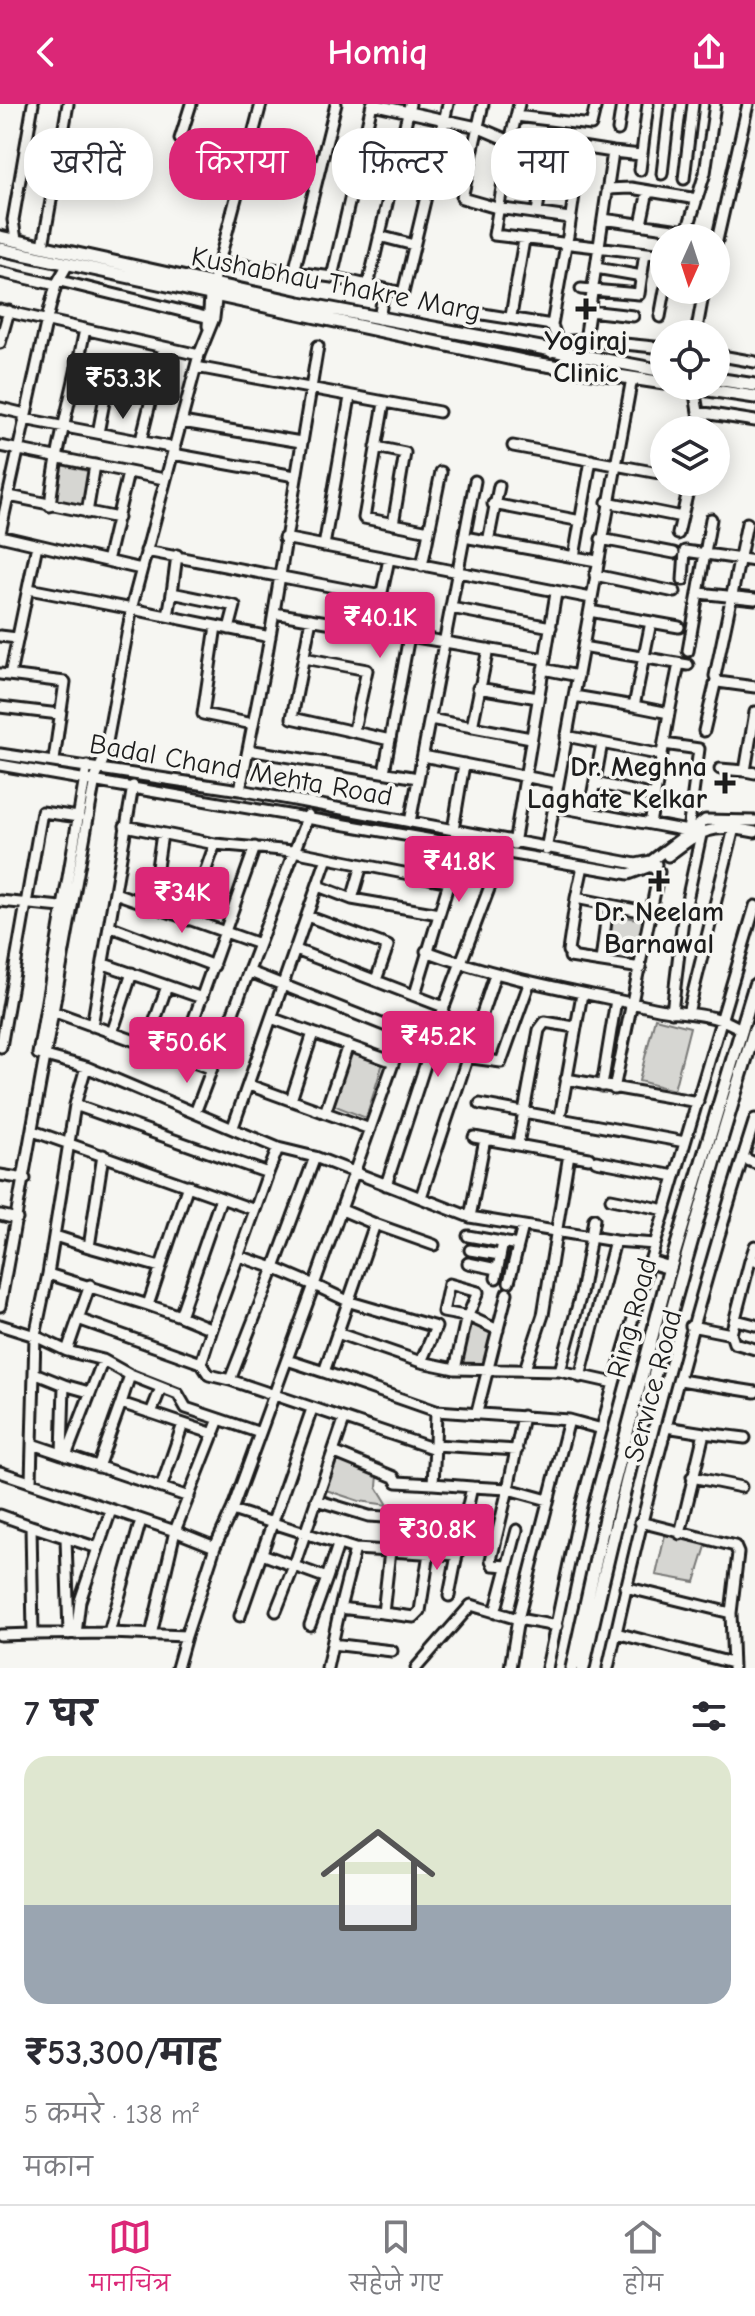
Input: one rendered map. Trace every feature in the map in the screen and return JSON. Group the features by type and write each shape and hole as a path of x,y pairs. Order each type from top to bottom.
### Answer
{"main road":[{"name":"Kushabhau Thakre Marg","path":"0,237 215,293 555,347 650,368"},
{"name":"Kushabhau Thakre Marg","path":"0,249 527,362 650,381"},
{"path":"730,381 755,385"},
{"path":"730,393 755,397"},
{"name":"Ring Road","path":"583,1668 615,1519 689,1238 749,1029 755,985"},
{"name":"Ring Road","path":"572,1668 607,1509 670,1268 749,1029"},
{"path":"650,1262 670,1268"}],"street":[{"path":"16,240 13,220 33,104"},
{"path":"43,246 68,104"},
{"path":"183,128 191,104"},
{"path":"0,272 58,283 207,321 214,318 221,262 261,104"},
{"path":"294,272 336,104"},
{"path":"332,277 372,104 410,108 491,133"},
{"path":"221,262 332,277 403,293 448,104"},
{"path":"483,104 462,198 497,208 570,218"},
{"path":"513,128 519,104"},
{"path":"516,116 591,125 596,104"},
{"path":"618,130 622,104"},
{"path":"640,170 648,104"},
{"path":"662,174 670,104"},
{"path":"684,179 693,104"},
{"path":"603,219 687,231 705,173 715,104"},
{"path":"721,224 748,104"},
{"path":"368,286 410,108"},
{"path":"596,149 641,155"},
{"path":"585,340 613,152"},
{"path":"607,189 648,191 697,199"},
{"path":"641,224 648,191"},
{"path":"499,200 494,235 650,254"},
{"path":"537,213 539,200"},
{"path":"573,200 552,325 555,347 585,340 650,347"},
{"path":"379,236 414,245"},
{"path":"511,316 524,240"},
{"path":"589,311 633,319 645,253"},
{"path":"68,264 58,283 47,319 0,535 141,569"},
{"path":"596,268 642,276"},
{"path":"379,319 384,289"},
{"path":"581,289 639,294"},
{"path":"660,317 662,304"},
{"path":"0,343 4,310 199,355"},
{"path":"483,314 511,316 552,325"},
{"path":"207,321 141,569 99,768 90,778 79,817 70,908 38,1054 86,1067 278,1148 315,1157 470,1217 592,1238 655,1244"},
{"path":"50,506 55,457 65,428 85,329"},
{"path":"240,790 270,637 318,346"},
{"path":"141,440 164,347"},
{"path":"730,358 755,362"},
{"path":"78,365 155,381"},
{"path":"196,367 439,412"},
{"path":"98,433 110,371"},
{"path":"546,850 632,378"},
{"path":"324,546 350,397"},
{"path":"693,400 698,412 755,421"},
{"path":"384,403 364,518 429,531"},
{"path":"0,408 65,428 141,440 174,451 295,476"},
{"path":"182,422 301,442"},
{"path":"0,446 164,479"},
{"path":"513,446 650,471"},
{"path":"376,447 405,453 393,524"},
{"path":"574,557 591,460"},
{"path":"87,513 95,465"},
{"path":"422,566 441,472"},
{"path":"107,561 128,473"},
{"path":"410,822 475,481"},
{"path":"488,542 493,504 499,486"},
{"path":"9,496 118,518"},
{"path":"678,534 687,496"},
{"path":"607,502 682,517"},
{"path":"493,504 581,521"},
{"path":"688,651 711,519"},
{"path":"704,731 747,523"},
{"path":"464,537 597,561"},
{"path":"284,538 591,598"},
{"path":"601,539 674,553"},
{"path":"37,545 17,638 5,675 65,682 54,760"},
{"path":"146,551 381,595 389,559"},
{"path":"683,580 685,551 755,561"},
{"path":"168,616 177,555"},
{"path":"595,575 675,592"},
{"path":"29,589 270,637"},
{"path":"172,593 235,606 229,629"},
{"path":"514,844 556,593"},
{"path":"699,593 731,599 755,599"},
{"path":"451,608 551,627"},
{"path":"595,612 679,627"},
{"path":"274,613 488,649 578,676"},
{"path":"311,619 292,718 390,740"},
{"path":"634,706 651,622"},
{"path":"216,626 203,714 253,724"},
{"path":"0,636 17,638"},
{"path":"384,772 409,636"},
{"path":"588,648 684,664 669,713 650,824"},
{"path":"472,727 488,649"},
{"path":"304,658 367,670 354,730"},
{"path":"716,680 755,687"},
{"path":"478,688 538,698"},
{"path":"574,696 669,713"},
{"path":"0,707 59,714"},
{"path":"720,769 750,772 755,712"},
{"path":"430,719 531,738"},
{"path":"553,806 688,831 699,749 663,750 566,736"},
{"path":"589,813 602,743"},
{"path":"248,750 418,778"},
{"name":"Badal Chand Mehta Road","path":"0,754 240,790 546,850 636,864 651,861 688,831 699,827"},
{"path":"423,756 558,783"},
{"path":"453,830 464,764"},
{"path":"0,765 90,778 629,874 652,867 713,818 755,821"},
{"path":"0,1306 5,1252 17,1219 55,1012 90,778 87,766"},
{"path":"595,783 655,796"},
{"path":"92,1026 133,786"},
{"path":"195,1113 310,804"},
{"path":"1,1047 42,812 79,817"},
{"path":"125,826 215,844 293,851 449,882"},
{"path":"699,827 755,832"},
{"path":"672,1012 683,919 699,827"},
{"path":"688,1013 734,828"},
{"path":"151,907 162,834"},
{"path":"188,920 215,844"},
{"path":"415,994 449,882 467,846"},
{"path":"180,1058 255,847"},
{"path":"386,1185 444,1007 503,852"},
{"path":"233,1127 327,858"},
{"path":"352,899 362,865"},
{"path":"583,866 568,951 570,957 641,968"},
{"path":"614,1089 659,872 652,867"},
{"path":"318,886 352,899 439,914"},
{"path":"115,893 259,944"},
{"path":"576,898 650,913"},
{"path":"0,901 70,908"},
{"path":"601,961 608,905"},
{"path":"547,1668 581,1506 614,1383 755,906"},
{"path":"307,916 388,946 376,980"},
{"path":"109,926 214,966"},
{"path":"296,950 444,1007"},
{"path":"426,951 529,984 672,1012 723,1017 749,1029"},
{"path":"104,964 202,998"},
{"path":"250,972 465,1057 501,1062 529,984"},
{"path":"112,1033 132,973"},
{"path":"421,1197 465,1057 495,975"},
{"path":"146,1046 167,986"},
{"path":"560,1117 582,994"},
{"path":"602,1086 616,1000"},
{"path":"55,1012 210,1068"},
{"path":"271,1018 391,1061"},
{"path":"518,1144 539,1030 545,1022 574,1027"},
{"path":"291,1100 313,1033"},
{"path":"177,1668 215,1547 232,1510 342,1210 391,1061 404,1033"},
{"path":"325,1113 348,1045"},
{"path":"31,1481 35,1336 55,1236 75,1105 86,1067"},
{"path":"566,1079 698,1102"},
{"path":"249,1085 370,1129"},
{"path":"480,1104 685,1142"},
{"path":"75,1105 268,1173"},
{"name":"Service Road","path":"608,1668 640,1522 680,1380 691,1326 755,1119"},
{"path":"33,1131 255,1210"},
{"path":"470,1217 480,1138 675,1176"},
{"path":"201,1363 278,1148"},
{"path":"525,1369 543,1315 569,1154"},
{"path":"89,1247 103,1155"},
{"path":"230,1380 315,1157"},
{"path":"743,1158 755,1163"},
{"path":"0,1175 25,1179"},
{"path":"148,1305 188,1185"},
{"path":"180,1316 221,1198"},
{"path":"611,1199 666,1210"},
{"path":"342,1210 434,1245"},
{"path":"0,1215 17,1219"},
{"path":"560,1371 594,1219"},
{"path":"324,1372 375,1224"},
{"path":"509,1282 523,1226"},
{"path":"55,1236 160,1267"},
{"path":"468,1236 518,1245"},
{"path":"580,1377 615,1241"},
{"path":"468,1263 497,1274 503,1242"},
{"path":"755,1246 731,1334 734,1343 755,1349"},
{"path":"470,1250 500,1255"},
{"path":"239,1256 350,1302 436,1327"},
{"path":"48,1274 90,1285 212,1329"},
{"path":"421,1362 443,1312 449,1284 479,1288 470,1317 466,1320 455,1369"},
{"path":"67,1351 90,1285"},
{"path":"477,1412 507,1293"},
{"path":"443,1312 470,1317 498,1330"},
{"path":"78,1319 201,1363 209,1375 344,1420 435,1447 517,1450"},
{"path":"736,1320 755,1325"},
{"path":"0,1325 35,1336 67,1351 103,1360 130,1375 178,1394 186,1408 260,1433"},
{"path":"691,1326 731,1334"},
{"path":"337,1333 421,1362 455,1369 560,1371 614,1383"},
{"path":"64,1455 103,1360"},
{"path":"287,1360 436,1411 569,1420 602,1429"},
{"path":"34,1373 89,1392"},
{"path":"98,1467 130,1375"},
{"path":"680,1380 755,1392"},
{"path":"64,1385 64,1455"},
{"path":"151,1413 161,1388"},
{"path":"121,1403 214,1434"},
{"path":"240,1616 312,1409"},
{"path":"433,1484 436,1411"},
{"path":"507,1566 493,1565 491,1560 523,1416"},
{"path":"151,1635 175,1531 219,1419"},
{"path":"276,1611 307,1533 344,1420"},
{"path":"510,1668 518,1619 569,1420"},
{"path":"161,1488 183,1424"},
{"path":"666,1427 745,1438"},
{"path":"680,1534 704,1433"},
{"path":"32,1444 189,1497"},
{"path":"333,1452 394,1477 397,1482 508,1489 548,1500"},
{"path":"0,1472 215,1547"},
{"path":"692,1477 741,1487"},
{"path":"449,1596 472,1487"},
{"path":"316,1500 369,1516 463,1522"},
{"path":"72,1634 111,1510"},
{"path":"232,1510 355,1549 457,1555"},
{"path":"0,1515 98,1548"},
{"path":"109,1633 141,1520"},
{"path":"616,1633 732,1666 731,1613 738,1553 735,1546 640,1522"},
{"path":"31,1526 33,1634"},
{"path":"495,1613 517,1530"},
{"path":"66,1538 72,1634"},
{"path":"310,1625 338,1545"},
{"path":"327,1668 355,1549"},
{"path":"383,1613 390,1551"},
{"path":"340,1608 418,1616 429,1553"},
{"path":"262,1554 327,1578"},
{"path":"625,1587 731,1613"},
{"path":"416,1668 471,1605 518,1619 557,1626"},
{"path":"0,1635 109,1633 186,1636"},
{"path":"332,1644 392,1651"}],"shaded area":[{"path":"61,465 92,472 81,509 53,504"},
{"path":"612,915 645,920 637,964 605,959"},
{"path":"655,1018 690,1027 674,1090 639,1081"},
{"path":"350,1050 383,1063 366,1118 333,1105"},
{"path":"467,1323 493,1328 485,1367 460,1362"},
{"path":"336,1450 379,1463 377,1487 388,1505 359,1501 323,1489"},
{"path":"665,1535 707,1543 695,1582 656,1575"}],"place":[{"name":"Yogiraj Clinic","path":"586,309"},
{"name":"Dr. Meghna Laghate Kelkar","path":"725,783"},
{"name":"Dr. Neelam Barnawal","path":"659,881"}]}
